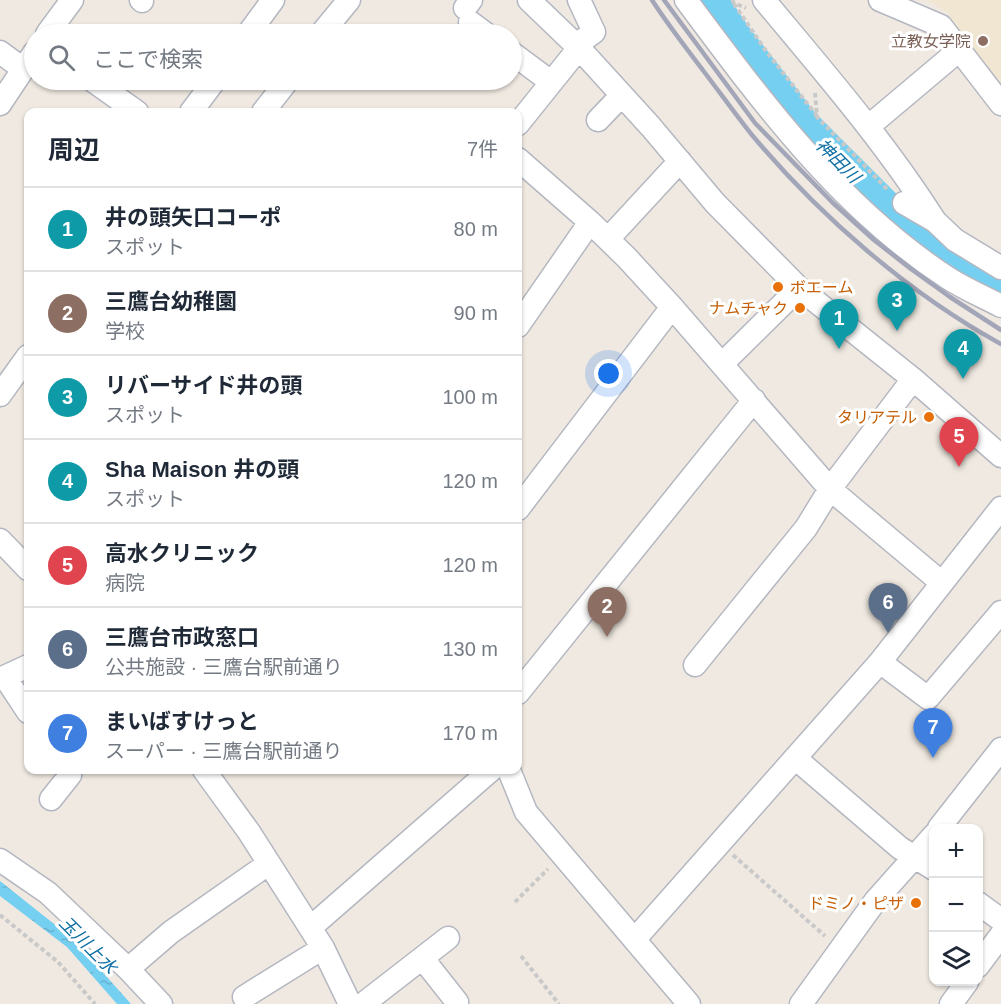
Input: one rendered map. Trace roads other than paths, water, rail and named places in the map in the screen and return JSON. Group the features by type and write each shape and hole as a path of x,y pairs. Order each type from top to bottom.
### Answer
{"street":[{"path":"54,24 72,0"},
{"path":"255,24 273,0"},
{"path":"329,24 349,0"},
{"path":"529,0 578,47 715,203 799,288 913,379 1001,456"},
{"path":"522,119 578,47 594,32 579,0"},
{"path":"686,0 758,97 820,168 874,221 949,278 1001,306"},
{"path":"764,0 869,126 905,174 935,221"},
{"path":"880,0 940,26 1001,104"},
{"path":"869,126 958,51"},
{"path":"0,52 24,59"},
{"path":"522,60 551,82"},
{"path":"0,104 24,68"},
{"path":"106,90 131,108"},
{"path":"195,108 208,90"},
{"path":"266,108 280,90"},
{"path":"598,120 622,95"},
{"path":"609,239 680,161"},
{"path":"522,162 609,239 672,307 830,489 942,583"},
{"path":"904,203 935,221 955,240 1001,268"},
{"path":"522,320 590,222"},
{"path":"722,364 799,288"},
{"path":"522,504 672,307"},
{"path":"0,395 24,362"},
{"path":"695,665 806,528 830,489 913,379"},
{"path":"522,688 754,400"},
{"path":"635,939 880,662 1001,507"},
{"path":"4,549 24,566"},
{"path":"880,662 928,698 1001,612"},
{"path":"24,668 3,678 24,706"},
{"path":"942,824 1001,748"},
{"path":"795,758 900,848 924,863"},
{"path":"51,799 69,774"},
{"path":"207,774 249,831 323,948 350,1004"},
{"path":"310,928 486,774"},
{"path":"511,774 526,812 689,1004"},
{"path":"801,1004 876,900 924,863 929,847"},
{"path":"0,860 48,893 128,969 161,1004"},
{"path":"128,969 171,932 268,864"},
{"path":"983,907 1001,920"},
{"path":"983,959 1001,935"},
{"path":"363,1004 448,938"},
{"path":"244,997 323,948"},
{"path":"423,959 457,1002 456,1004"},
{"path":"951,1004 964,986"}],"water":[{"path":"0,881 73,939 131,1004 117,1004 67,947 0,896"}],"waterway":[{"name":"神田川","path":"709,0 734,37 801,124 894,217 974,272 1001,285"}],"railway":[{"path":"652,0 752,135 807,195 867,251 899,277 966,324 1001,344"},
{"path":"664,0 755,123 833,203 911,269 1001,330"}],"place":[{"name":"立教女学院","path":"983,41"},
{"name":"ボエーム","path":"778,287"},
{"name":"ナムチャク","path":"800,308"},
{"name":"リバーサイド井の頭","path":"897,331"},
{"name":"井の頭矢口コーポ","path":"839,349"},
{"name":"Sha Maison 井の頭","path":"963,379"},
{"name":"タリアテル","path":"929,417"},
{"name":"高水クリニック","path":"959,467"},
{"name":"三鷹台市政窓口","path":"888,633"},
{"name":"三鷹台幼稚園","path":"607,637"},
{"name":"まいばすけっと","path":"933,758"},
{"name":"ドミノ・ピザ","path":"916,903"}],"water label":[{"name":"玉川上水","path":"88,945"}]}
